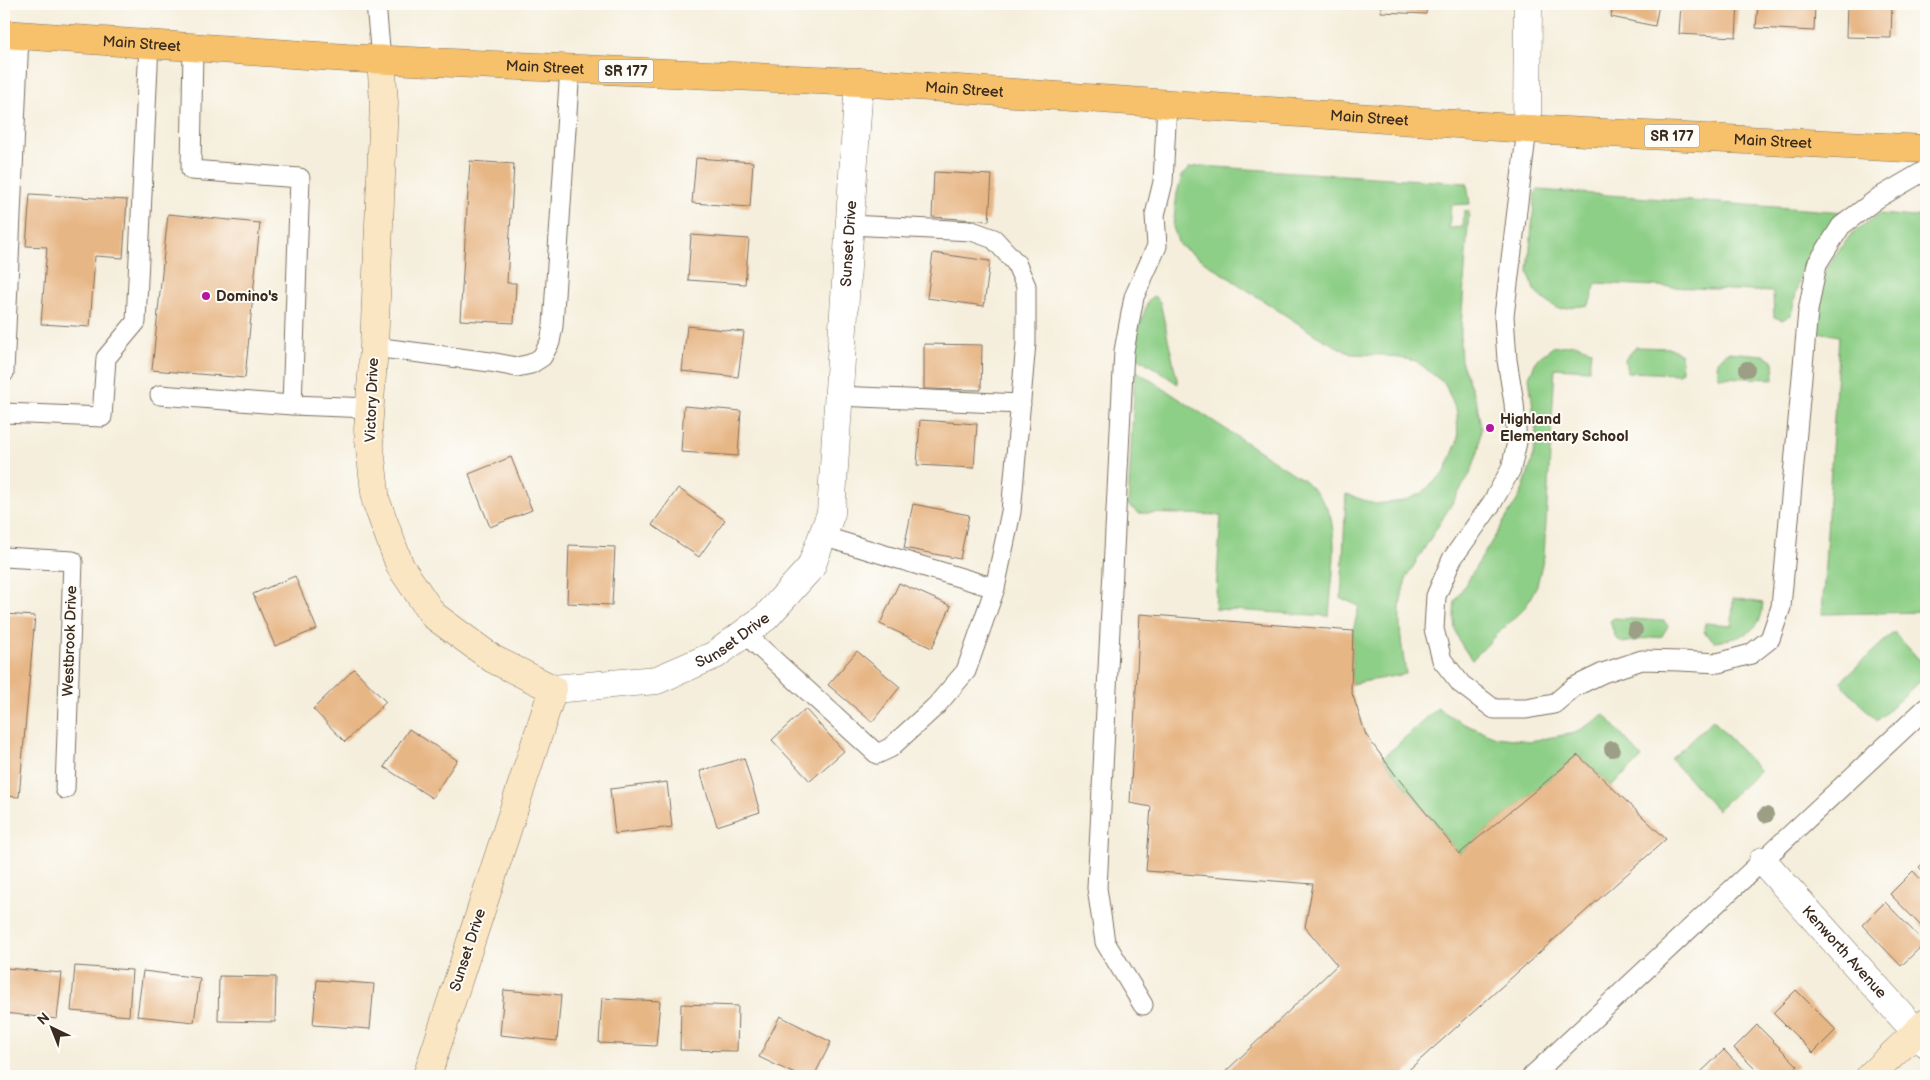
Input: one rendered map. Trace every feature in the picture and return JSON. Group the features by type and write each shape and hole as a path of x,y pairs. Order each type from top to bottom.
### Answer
{"main road":[{"name":"Main Street","path":"11,34 381,59 859,82 1527,129 1926,149"}],"street":[{"path":"1527,129 1528,4"},
{"name":"Victory Drive","path":"381,59 384,103 374,347 368,430 376,501 400,566 433,615 493,659 553,690"},
{"name":"Sunset Drive","path":"427,1076 553,690 657,680 714,655 766,617 811,567 831,513 859,82"},
{"name":"Kenworth Avenue","path":"1763,861 1923,1033"},
{"path":"1870,1076 1923,1033"}],"lane":[{"path":"376,4 381,59"},
{"path":"4,374 11,34"},
{"path":"4,413 102,417 106,358 136,322 149,44"},
{"path":"193,47 191,170 300,178 292,405"},
{"path":"374,347 517,367 531,364 542,357 550,342 553,326 570,68"},
{"path":"1143,1005 1105,942 1096,888 1124,351 1134,297 1157,246 1155,215 1163,182 1167,104"},
{"path":"1527,129 1504,316 1507,360 1517,442 1511,469 1492,503 1452,559 1436,596 1434,629 1442,660 1461,684 1494,710 1526,709 1554,704 1574,688 1602,673 1642,660 1680,660 1718,664 1751,654 1770,639 1782,607 1808,311 1817,264 1841,226 1878,198 1926,170"},
{"path":"744,633 877,754 890,748 936,706 966,671 994,588 1011,512 1026,343 1026,286 1016,263 994,238 972,231 849,225"},
{"path":"160,395 292,405 370,408"},
{"path":"838,396 1021,404"},
{"path":"822,536 994,588"},
{"name":"Westbrook Drive","path":"4,557 72,561 65,789"},
{"path":"1532,1076 1926,708"}],"green space":[{"path":"1200,166 1467,183 1470,204 1451,205 1449,228 1463,227 1464,211 1469,211 1460,342 1461,361 1477,403 1481,428 1479,449 1470,474 1408,575 1404,587 1401,600 1400,624 1406,674 1351,684 1353,631 1359,606 1341,598 1346,494 1375,504 1403,501 1422,493 1445,472 1458,440 1457,413 1445,384 1416,361 1382,355 1351,354 1317,336 1179,245 1173,227 1177,193 1182,176 1189,168"},
{"path":"1538,190 1844,212 1815,240 1801,273 1791,315 1782,320 1774,317 1773,292 1596,283 1589,305 1559,309 1534,290 1528,271 1535,193"},
{"path":"1926,213 1926,612 1822,614 1839,336 1813,331 1825,270 1852,233 1879,214 1914,217"},
{"path":"1154,296 1160,302 1178,384 1136,356 1138,330 1149,299"},
{"path":"1575,344 1591,350 1589,370 1555,368 1544,556 1537,585 1526,606 1472,660 1458,639 1454,619 1455,601 1521,494 1532,462 1536,431 1529,377 1537,359 1553,347"},
{"path":"1636,347 1671,348 1681,354 1682,371 1679,374 1627,372 1625,359"},
{"path":"1728,352 1764,355 1773,360 1774,379 1718,377 1717,361"},
{"path":"1135,370 1305,481 1321,498 1331,519 1334,543 1329,616 1215,609 1221,515 1138,513 1128,505"},
{"path":"1733,598 1763,603 1760,619 1752,629 1740,636 1714,641 1704,632 1705,623 1732,625"},
{"path":"1614,618 1664,621 1668,626 1662,636 1622,643 1615,637 1610,621"},
{"path":"1894,632 1926,667 1926,675 1877,721 1840,682"},
{"path":"1437,708 1464,724 1496,737 1530,741 1575,733 1605,715 1642,758 1611,786 1578,755 1459,854 1383,758"},
{"path":"1713,720 1760,771 1717,810 1671,759"}],"building":[{"path":"1381,4 1427,4 1426,14 1381,12"},
{"path":"1613,4 1659,4 1655,26 1611,17"},
{"path":"1681,4 1738,4 1736,37 1679,34"},
{"path":"1758,4 1815,4 1814,31 1756,28"},
{"path":"1847,4 1892,4 1891,38 1846,37"},
{"path":"696,158 753,162 750,207 692,203"},
{"path":"470,161 514,164 507,283 516,283 514,323 460,320"},
{"path":"934,172 992,175 989,221 932,217"},
{"path":"30,194 127,200 123,258 95,256 90,327 41,324 47,247 26,246"},
{"name":"Domino's","path":"168,214 260,223 245,378 152,370"},
{"path":"691,235 749,239 745,284 688,280"},
{"path":"933,253 990,261 984,306 927,298"},
{"path":"687,326 744,332 738,377 682,371"},
{"path":"924,344 982,345 981,390 924,389"},
{"path":"684,406 741,411 738,456 681,452"},
{"path":"920,420 977,424 974,468 917,465"},
{"path":"511,457 532,510 490,527 469,474"},
{"path":"678,488 725,520 699,557 652,525"},
{"path":"913,504 969,515 960,559 904,548"},
{"path":"569,545 615,547 612,605 567,603"},
{"path":"295,576 317,629 275,646 253,594"},
{"path":"899,583 951,606 932,648 880,624"},
{"path":"4,614 35,616 19,797 4,796"},
{"path":"1140,614 1353,631 1351,690 1366,735 1459,854 1578,755 1666,839 1402,1076 1225,1076 1223,1074 1337,965 1305,927 1313,884 1146,871 1151,807 1130,803"},
{"path":"857,651 900,687 872,722 828,685"},
{"path":"354,669 386,702 345,742 313,709"},
{"path":"805,709 844,751 810,781 772,740"},
{"path":"409,729 457,760 432,798 384,767"},
{"path":"744,758 760,812 717,826 700,771"},
{"path":"667,782 672,827 615,834 610,789"},
{"path":"1926,860 1926,875 1919,867"},
{"path":"1913,871 1926,885 1926,931 1890,894"},
{"path":"1885,902 1925,943 1901,966 1862,925"},
{"path":"75,966 132,970 129,1016 71,1011"},
{"path":"6,968 62,973 57,1019 4,1013"},
{"path":"143,971 200,978 194,1022 137,1016"},
{"path":"219,976 276,977 275,1022 218,1021"},
{"path":"317,980 374,984 370,1029 313,1025"},
{"path":"504,990 561,995 557,1041 500,1035"},
{"path":"1796,990 1836,1030 1813,1053 1773,1013"},
{"path":"602,998 660,1001 656,1046 599,1043"},
{"path":"681,1004 738,1006 737,1051 680,1050"},
{"path":"780,1016 831,1042 814,1076 799,1076 759,1057"},
{"path":"1757,1025 1798,1066 1786,1076 1762,1076 1734,1048"},
{"path":"1724,1050 1749,1076 1704,1076 1700,1073"}],"place":[{"name":"Domino's","path":"206,296"},
{"name":"Highland Elementary School","path":"1490,428"}]}
